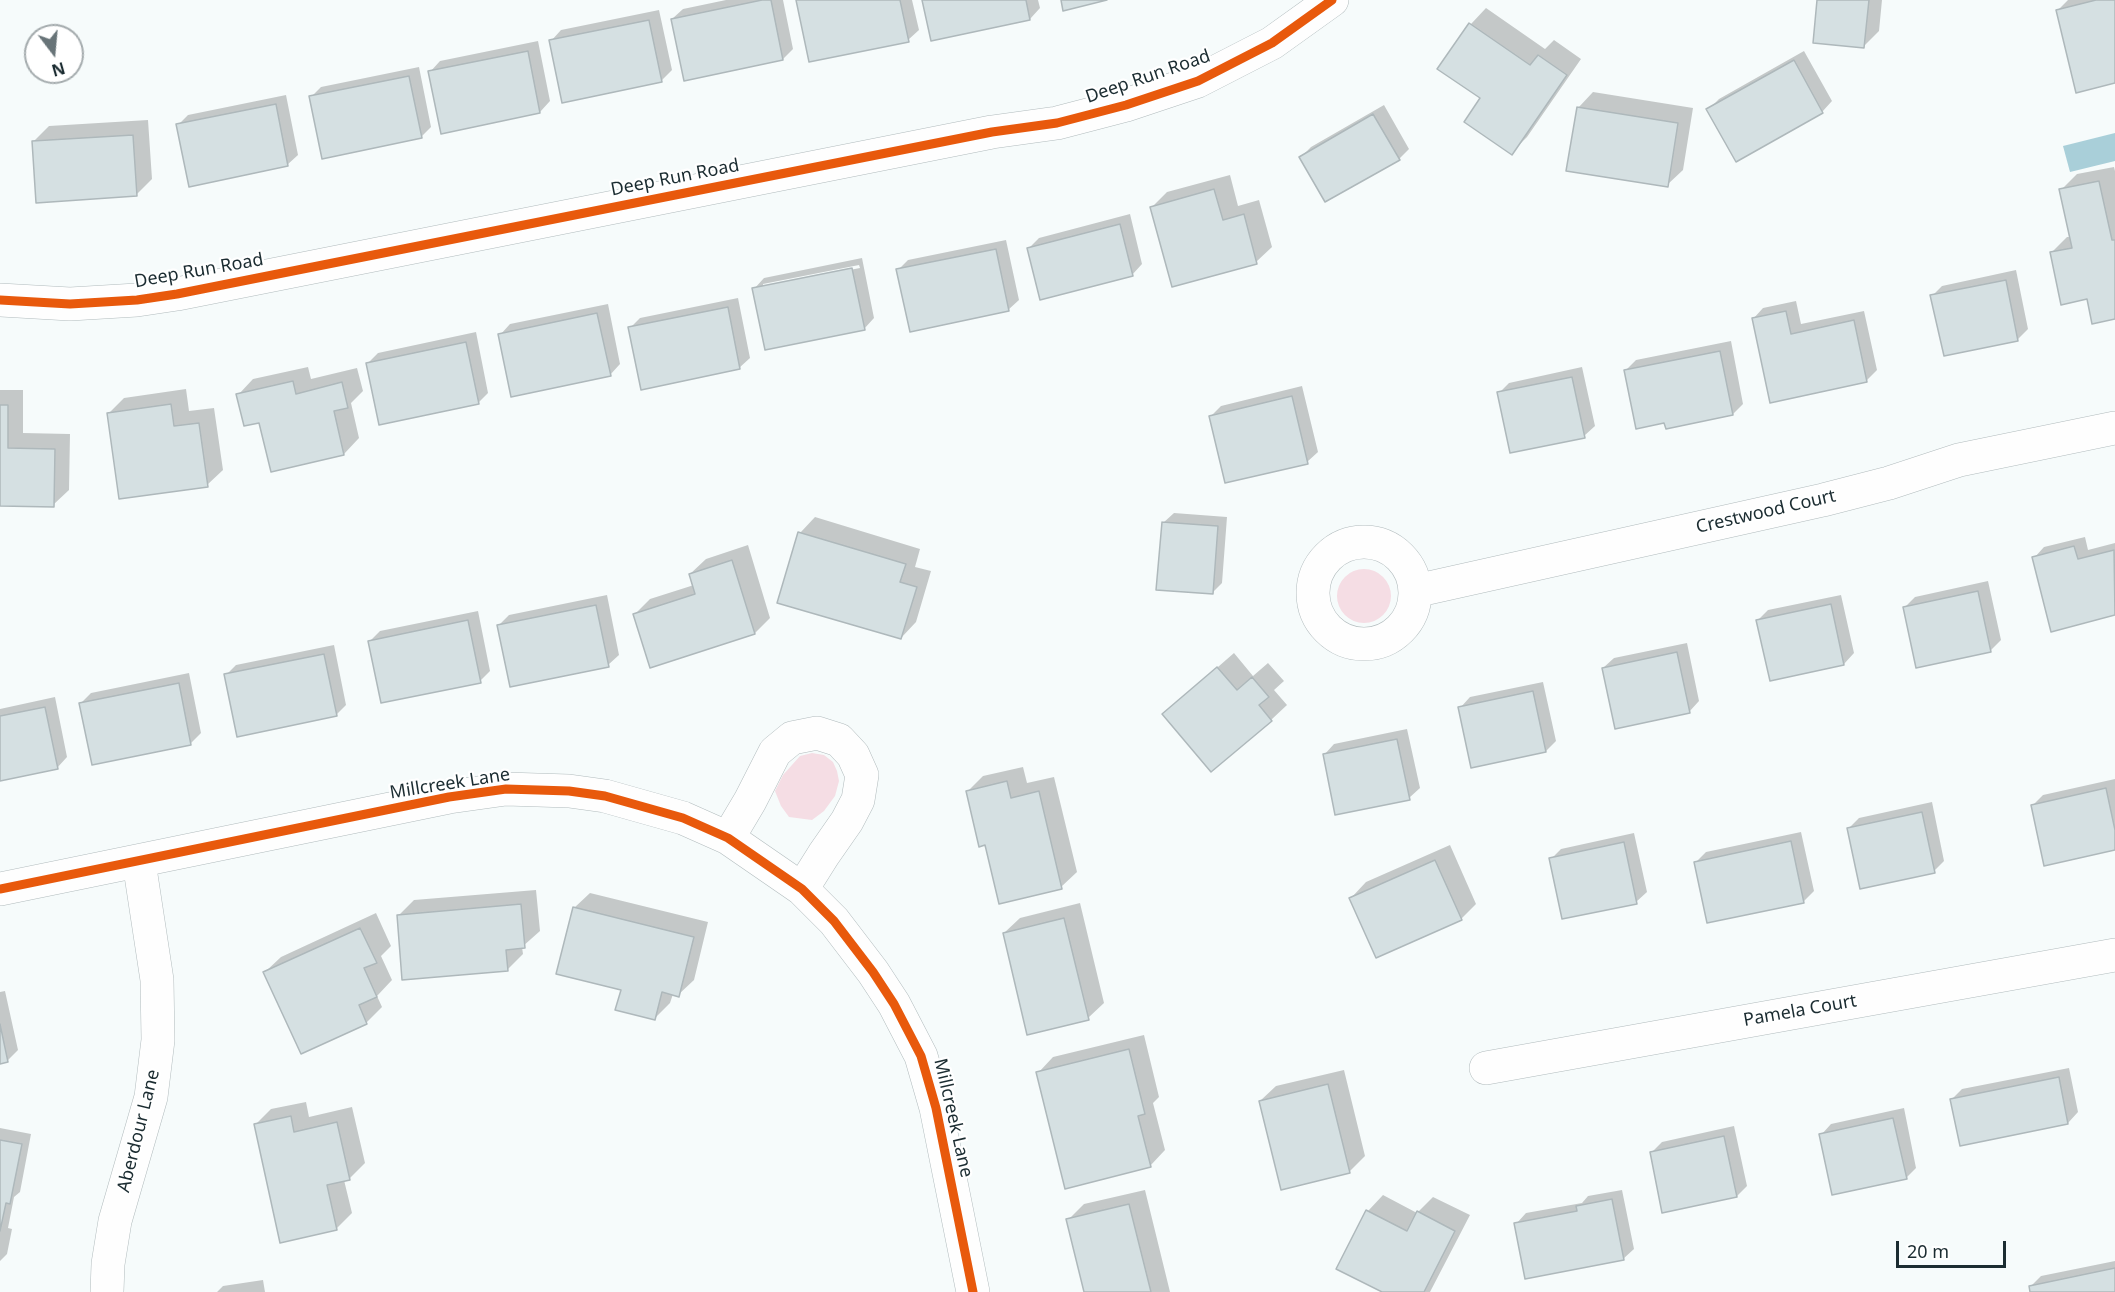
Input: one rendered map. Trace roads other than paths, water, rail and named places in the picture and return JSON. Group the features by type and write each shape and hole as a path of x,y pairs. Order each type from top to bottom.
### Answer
{"street":[{"name":"Deep Run Road","path":"0,300 70,304 137,300 177,294 992,132 1057,123 1126,105 1198,81 1272,43 1332,0"},
{"name":"Crestwood Court","path":"1415,591 1823,500 1890,483 1959,460 2115,428"},
{"path":"728,838 775,752 792,738 817,733 839,740 853,754 862,775 858,800 848,822 802,889"},
{"name":"Millcreek Lane","path":"0,889 449,797 506,789 569,791 606,796 683,818 728,838 802,889 834,921 873,972 894,1005 921,1056 936,1108 973,1292"},
{"name":"Aberdour Lane","path":"107,1292 108,1264 115,1221 151,1097 158,1040 157,980 139,862"},
{"name":"Pamela Court","path":"1486,1068 2115,955"}],"water":[{"path":"2115,133 2115,161 2070,172 2063,146"}]}
